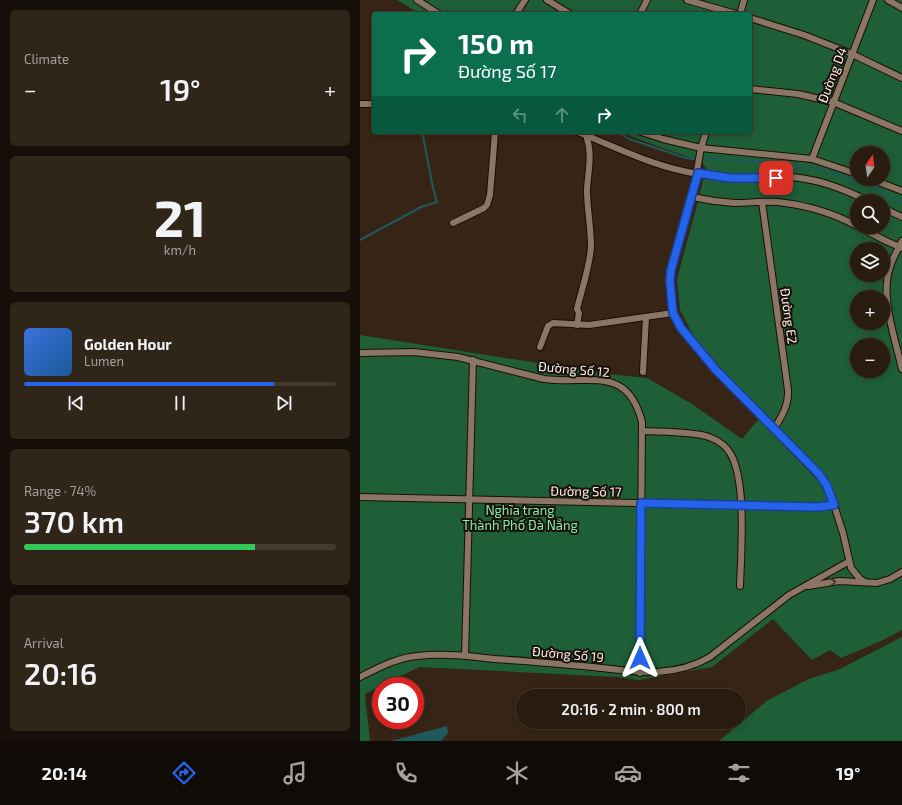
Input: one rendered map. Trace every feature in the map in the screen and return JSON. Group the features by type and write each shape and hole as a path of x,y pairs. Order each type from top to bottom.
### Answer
{"street":[{"path":"517,12 525,0"},
{"path":"547,0 567,12"},
{"path":"641,12 647,0"},
{"path":"687,0 729,12"},
{"path":"741,12 744,0"},
{"name":"Đường D4","path":"812,159 873,0"},
{"path":"888,0 902,8"},
{"path":"420,1 436,12"},
{"path":"752,19 804,35 852,54 902,78"},
{"path":"752,89 798,94 833,102 902,131"},
{"path":"360,104 372,104"},
{"path":"453,223 484,208 487,205 490,195 495,134"},
{"path":"647,134 701,148 812,159 850,172"},
{"path":"705,134 701,148 698,173 692,197 671,270 670,281 673,313 681,328 716,370 824,481 843,533 848,562 855,575 860,580 865,582"},
{"path":"586,135 619,150 652,162 698,173 730,178 791,178 810,180 834,186 852,194"},
{"path":"577,325 579,313 577,309 585,282 591,246 587,204 590,156 589,144 586,135"},
{"path":"889,186 902,191"},
{"path":"692,197 736,203 762,202 794,205 820,211 850,222"},
{"name":"Đường E2","path":"762,202 788,390 787,405 774,429"},
{"path":"890,211 902,217"},
{"path":"876,234 901,245 890,267 887,281 887,295 902,369"},
{"path":"540,347 548,326 553,323 589,326 673,313"},
{"path":"643,372 646,317"},
{"name":"Đường Số 12","path":"360,353 414,352 473,360 544,379 555,381 606,380 625,389 636,405 642,422 640,673"},
{"path":"465,656 468,499 473,360"},
{"path":"642,431 698,434 718,441 730,453 737,471 741,506 740,586"},
{"name":"Đường Số 17","path":"360,497 741,506 817,507 834,505"},
{"name":"Đường Số 19","path":"360,677 387,663 415,656 448,655 584,666 640,673 674,671 699,663 710,657 789,595 848,562"},
{"name":"Đường Số 19","path":"801,588 839,581 877,583 902,572"}],"green space":[{"name":"Nghĩa trang Thành Phố Đà Nẵng","path":"397,0 902,0 902,630 841,658 830,650 812,660 773,619 712,667 639,680 616,677 419,667 399,677 372,677 372,690 365,694 370,741 360,741 360,335 607,374 647,378 692,404 742,439 762,415 694,337 680,310 677,279 706,168 702,162 625,134 752,134 752,12 417,12"},
{"path":"902,637 902,741 719,741 733,729 746,729 746,718 768,700 809,679 840,669"}],"water":[{"path":"447,726 448,733 441,741 391,741"}],"waterway":[{"path":"360,240 421,207 437,202 423,136 424,134"},
{"path":"621,134 629,139 686,158 694,159"},
{"path":"706,159 757,161 826,170 865,184 902,202"}],"route":[{"path":"640,658 641,503 817,507 834,505 827,486 819,474 716,370 681,328 673,313 670,281 671,270 698,173 730,178 776,178"}]}
